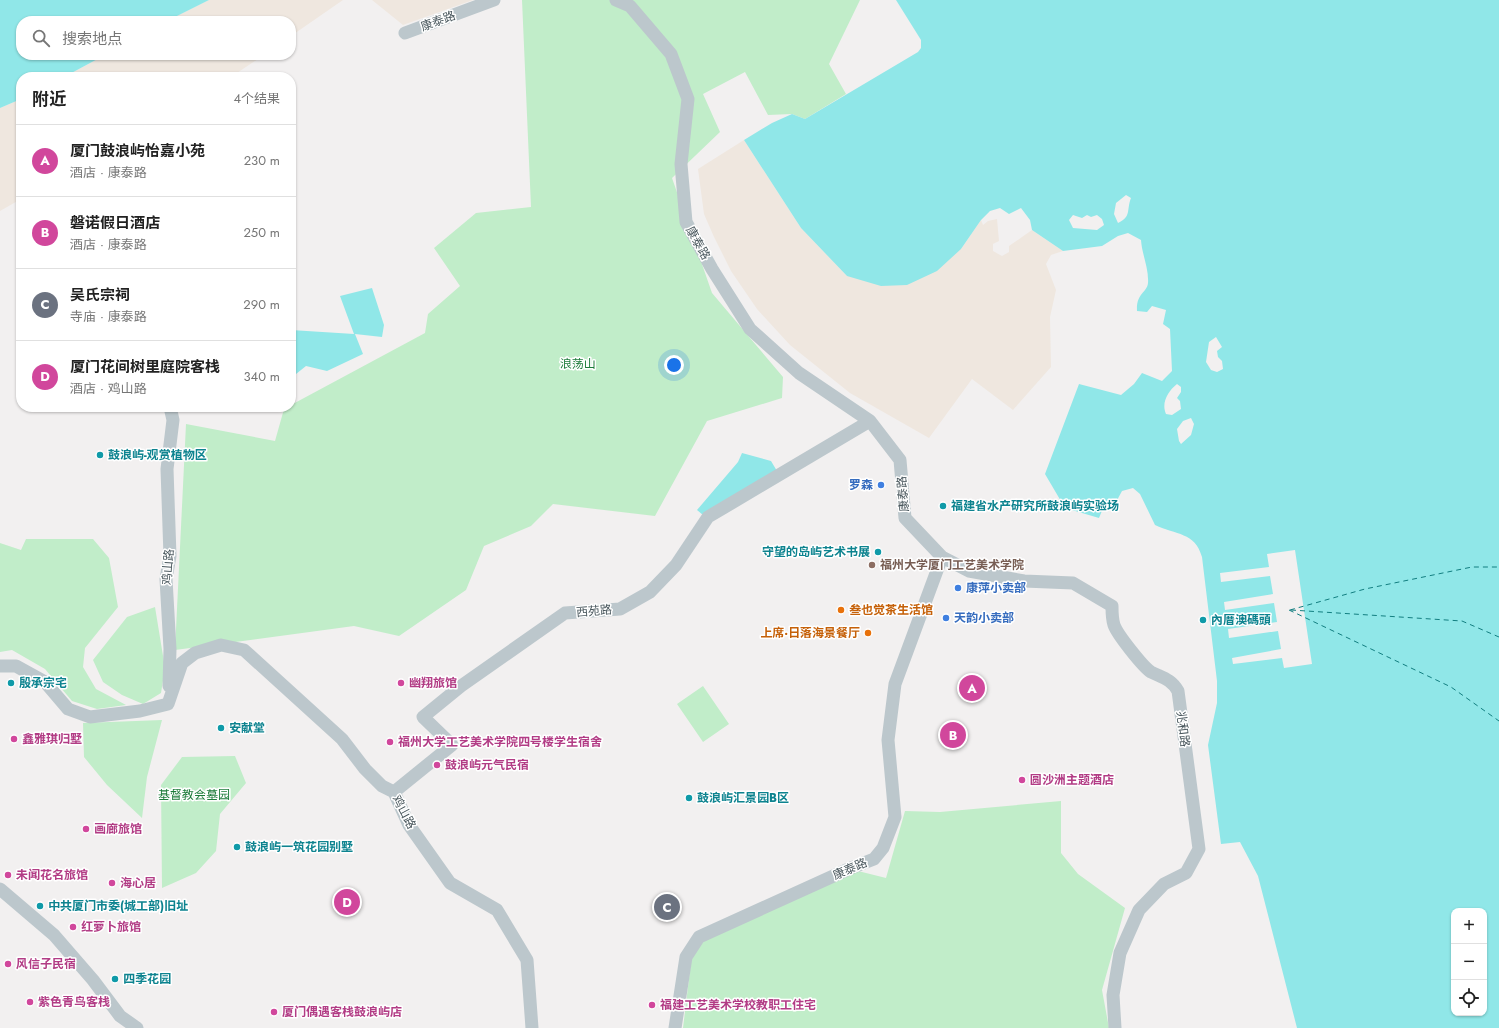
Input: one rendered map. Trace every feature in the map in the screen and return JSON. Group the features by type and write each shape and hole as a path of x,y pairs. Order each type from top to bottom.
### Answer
{"street":[{"name":"康泰路","path":"405,33 494,0"},
{"name":"康泰路","path":"616,0 630,6 671,54 688,99 681,164 686,222 712,269 750,329 799,373 870,421 900,460 905,518 942,557 895,684 888,740 895,817 883,848 874,859 699,937 686,957 675,1028"},
{"name":"鸡山路","path":"168,704 170,649 166,579 170,556 167,469 173,420 171,412"},
{"name":"西苑路","path":"394,792 452,745 423,717 461,686 565,613 620,609 650,592 676,565 708,517 870,421"},
{"name":"兆和路","path":"942,557 969,571 1024,581 1073,583 1112,606 1114,625 1128,647 1149,671 1165,677 1174,684 1178,691 1199,849 1186,873 1164,884 1139,910 1120,953 1113,995 1115,1028"},
{"name":"鸡山路","path":"168,704 176,677 182,664 195,653 221,645 244,650 342,739 382,786 394,792 409,825 450,883 497,910 527,960 532,1028"},
{"path":"0,666 16,666 45,682 68,709 90,717 140,711 168,704"},
{"path":"0,889 54,935 94,980 120,1016 136,1028"}],"green space":[{"name":"浪荡山","path":"522,0 860,0 829,64 846,94 805,119 792,114 768,115 745,72 703,94 720,132 672,178 712,293 783,377 782,398 707,421 655,516 553,504 531,526 484,546 466,590 399,636 354,626 175,650 186,424 275,441 283,412 296,412 296,402 425,333 428,314 460,286 434,248 476,213 531,207"},
{"path":"26,539 93,539 109,558 118,607 85,648 83,667 96,689 126,705 97,709 72,701 45,669 12,650 0,652 0,543 21,550"},
{"path":"155,607 165,668 161,693 143,704 122,695 103,682 93,660 127,617"},
{"path":"703,686 729,724 703,742 677,704"},
{"name":"基督教会墓园","path":"162,720 147,777 142,818 107,785 84,757 83,723"},
{"name":"基督教会墓园","path":"235,756 246,783 220,814 216,851 196,873 162,888 161,785 182,757"},
{"path":"1061,801 1061,853 1078,874 1125,908 1102,990 1109,1028 683,1028 692,954 704,938 858,871 886,878 905,811 940,812"}],"sand":[{"path":"209,0 343,0 296,33 296,16 177,16"},
{"path":"372,0 473,0 403,25"},
{"path":"96,60 256,60 238,72 73,72"},
{"path":"16,101 16,202 0,211 0,108"},
{"path":"744,140 801,228 847,276 961,249 981,220 983,225 988,221 997,219 999,241 993,244 993,251 1002,256 1009,252 1009,246 1032,230 1063,251 1051,255 1046,264 1056,290 1050,317 1051,367 1013,410 972,379 929,438 850,393 790,345 757,309 731,271 704,214 698,169"}],"water":[{"path":"0,0 209,0 177,16 16,16 16,60 96,60 73,72 16,72 16,101 0,108"},
{"path":"896,0 1499,0 1499,1028 1297,1028 1258,876 1240,842 1221,844 1208,745 1217,703 1217,681 1202,557 1199,549 1195,543 1184,535 1155,525 1140,494 1133,488 1122,491 1115,504 1106,501 1099,518 1065,508 1045,474 1079,384 1121,395 1134,384 1142,373 1162,381 1172,371 1170,329 1163,324 1166,310 1152,306 1147,312 1137,311 1138,300 1146,289 1148,283 1141,240 1128,233 1118,236 1102,246 1063,251 1032,230 1030,220 1021,208 1009,214 1000,208 990,211 981,220 961,249 937,271 907,285 881,286 847,276 801,228 744,140 772,123 792,114 805,119 918,52 921,48 921,40","holes":["1126,195 1131,198 1128,213 1125,218 1118,223 1114,214 1116,203","1073,215 1082,218 1087,215 1091,217 1097,215 1102,219 1104,225 1097,230 1073,228 1069,220","1216,337 1222,347 1217,351 1218,357 1222,361 1223,369 1217,372 1211,370 1206,362 1209,342","1177,384 1181,387 1181,392 1177,398 1180,401 1181,409 1172,415 1166,414 1164,406 1166,398","1191,418 1194,424 1191,435 1181,444 1177,429 1183,421"]},
{"path":"372,288 384,325 382,337 355,334 363,354 327,371 306,366 296,374 296,330 354,334 340,296"},
{"path":"742,453 771,461 777,471 703,515 697,510 738,462"}],"pier":[{"path":"1295,550 1312,664 1284,668 1282,658 1233,664 1232,658 1281,649 1278,631 1229,638 1228,629 1277,622 1274,603 1225,610 1224,602 1273,594 1270,576 1221,582 1220,573 1269,567 1267,554"}],"ferry route":[{"path":"1290,610 1365,589 1472,567 1499,567"},
{"path":"1289,610 1451,687 1499,721"},
{"path":"1291,610 1462,621 1499,637"}],"place":[{"name":"鼓浪屿-观赏植物区","path":"100,455"},
{"name":"罗森","path":"881,485"},
{"name":"福建省水产研究所鼓浪屿实验场","path":"943,506"},
{"name":"守望的岛屿艺术书展","path":"878,552"},
{"name":"福州大学厦门工艺美术学院","path":"872,565"},
{"name":"康萍小卖部","path":"958,588"},
{"name":"叁也觉茶生活馆","path":"841,610"},
{"name":"天韵小卖部","path":"946,618"},
{"name":"內厝澳碼頭","path":"1203,620"},
{"name":"上席·日落海景餐厅","path":"868,633"},
{"name":"殷承宗宅","path":"11,683"},
{"name":"幽翔旅馆","path":"401,683"},
{"name":"厦门鼓浪屿怡嘉小苑","path":"972,688"},
{"name":"安献堂","path":"221,728"},
{"name":"磐诺假日酒店","path":"953,735"},
{"name":"鑫雅琪归墅","path":"14,739"},
{"name":"福州大学工艺美术学院四号楼学生宿舍","path":"390,742"},
{"name":"鼓浪屿元气民宿","path":"437,765"},
{"name":"圆沙洲主题酒店","path":"1022,780"},
{"name":"鼓浪屿汇景园B区","path":"689,798"},
{"name":"画廊旅馆","path":"86,829"},
{"name":"鼓浪屿一筑花园别墅","path":"237,847"},
{"name":"未闻花名旅馆","path":"8,875"},
{"name":"海心居","path":"112,883"},
{"name":"厦门花间树里庭院客栈","path":"347,902"},
{"name":"中共厦门市委(城工部)旧址","path":"40,906"},
{"name":"吴氏宗祠","path":"667,907"},
{"name":"红萝卜旅馆","path":"73,927"},
{"name":"风信子民宿","path":"8,964"},
{"name":"四季花园","path":"115,979"},
{"name":"紫色青鸟客栈","path":"30,1002"},
{"name":"福建工艺美术学校教职工住宅","path":"652,1005"},
{"name":"厦门偶遇客栈鼓浪屿店","path":"274,1012"}]}
